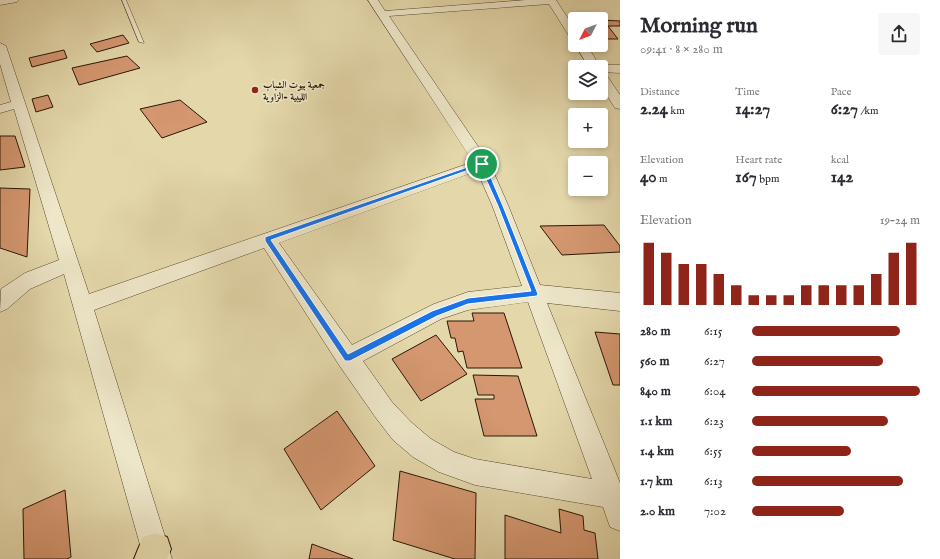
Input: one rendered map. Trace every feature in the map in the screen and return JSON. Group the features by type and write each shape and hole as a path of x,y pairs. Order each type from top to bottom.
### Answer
{"street":[{"path":"0,2 14,0"},
{"path":"378,7 551,1 568,26"},
{"path":"378,7 482,164 535,294 620,517"},
{"path":"0,46 83,305 154,556"},
{"path":"608,68 620,69"},
{"path":"608,87 620,105"},
{"path":"0,109 19,104"},
{"path":"83,305 482,164"},
{"path":"267,239 384,410 402,431 422,448 448,462 475,472 612,495"},
{"path":"0,303 12,290 32,277 69,264"},
{"path":"347,358 434,313 468,301 535,294 620,302"}],"lane":[{"path":"124,0 142,42"}],"building":[{"path":"608,20 620,21 620,26 608,26"},
{"path":"608,26 618,39 608,39"},
{"path":"123,35 129,43 97,52 90,44"},
{"path":"64,50 67,58 32,67 29,58"},
{"path":"127,56 140,68 79,85 72,68"},
{"path":"48,95 53,107 36,112 32,99"},
{"path":"180,100 207,122 162,138 140,109"},
{"path":"0,136 15,136 25,167 0,170"},
{"path":"0,188 30,189 27,257 0,248"},
{"path":"604,225 620,246 620,252 562,255 540,226"},
{"path":"472,313 504,313 522,368 467,368 463,351 458,352 455,338 451,338 447,321 474,321"},
{"path":"595,332 620,334 620,385 613,385"},
{"path":"436,335 467,374 421,401 392,359"},
{"path":"473,375 518,376 537,436 484,436 475,399 494,399 494,395 478,395"},
{"path":"337,411 375,466 321,510 284,449"},
{"path":"400,471 476,493 475,559 455,559 393,540"},
{"path":"65,490 71,557 67,559 24,559 23,509"},
{"path":"559,509 583,516 584,530 595,533 598,559 505,559 505,515 561,533"},
{"path":"312,544 353,559 309,559"}],"place":[{"name":"جمعية بيوت الشباب الليبية -الزاوية","path":"255,90"}],"route":[{"path":"482,164 535,294 468,301 450,307 434,313 347,358 267,239 482,164"}]}
